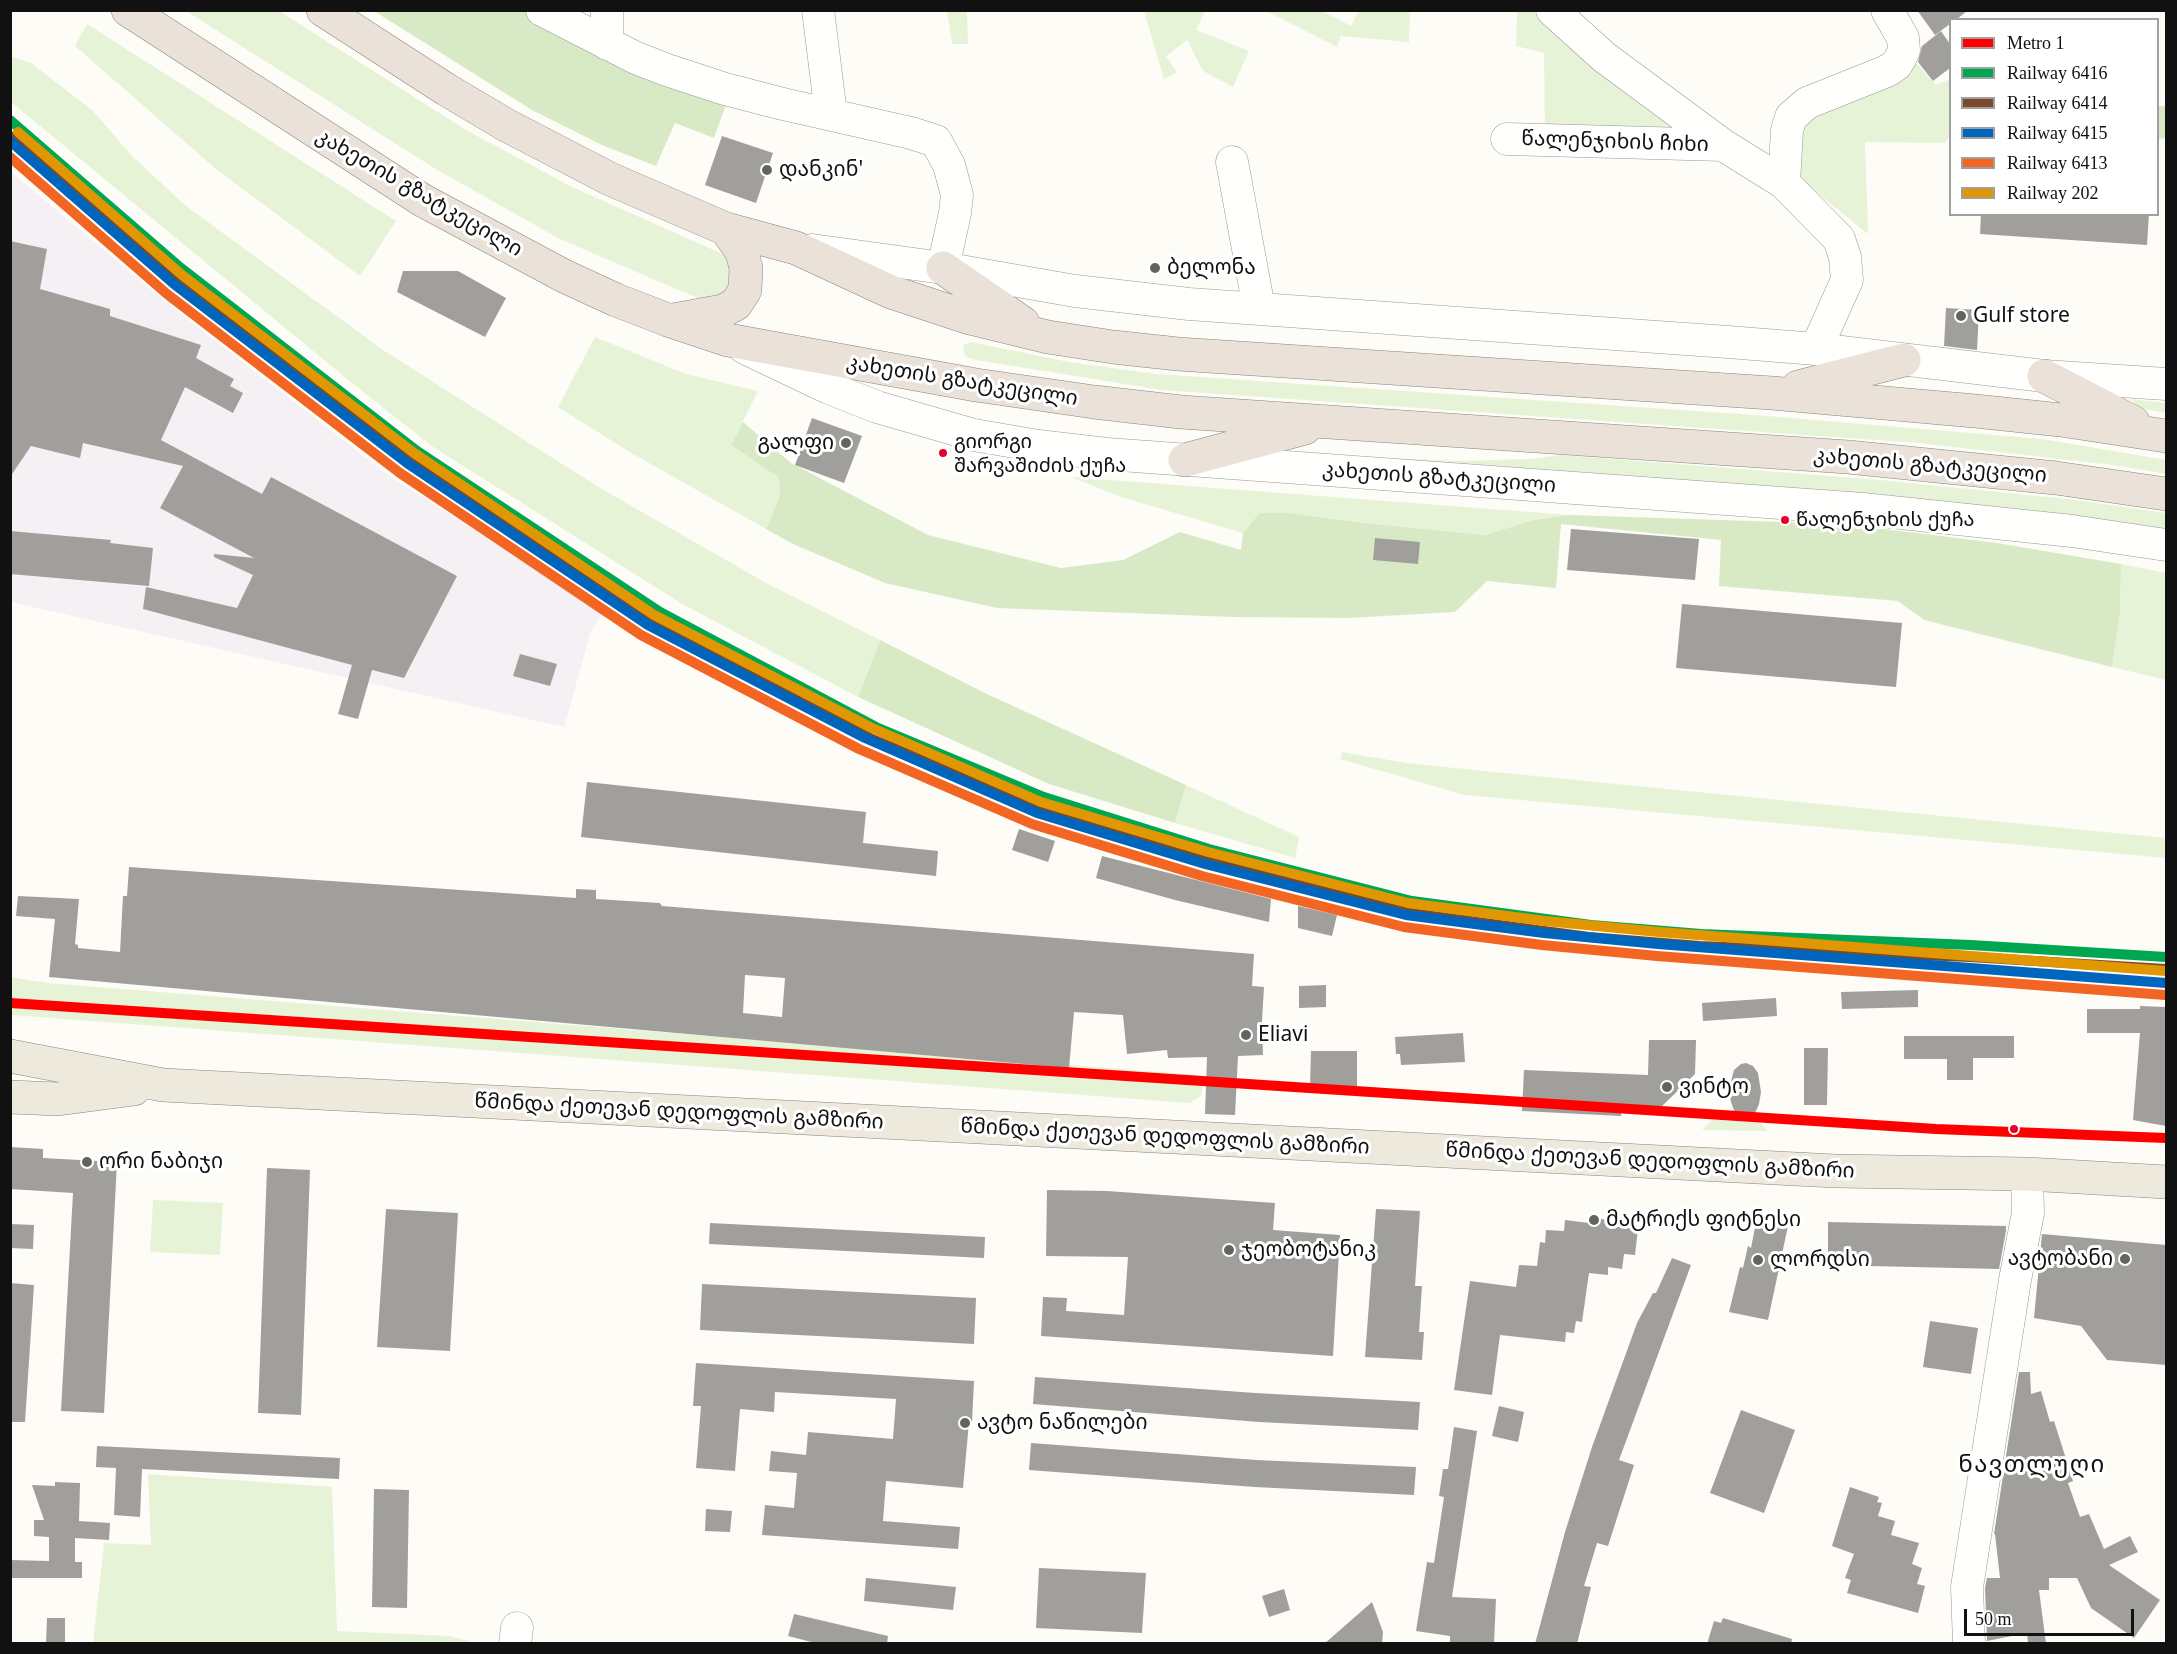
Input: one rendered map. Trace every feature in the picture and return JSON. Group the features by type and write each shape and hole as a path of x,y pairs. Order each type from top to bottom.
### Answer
{"highway":[{"name":"კახეთის გზატკეცილი","path":"128,10 422,200 564,276 668,321 728,340 976,385 1181,412 1848,457 2009,473 2166,495"},
{"path":"322,10 447,90 555,152 610,179 726,229 796,248 891,292 970,318 1048,337 1178,354 1772,393 1986,412 2161,435"},
{"path":"668,321 723,311 736,304 745,290 746,268 742,252 726,229"},
{"path":"943,268 1004,311 1048,337"},
{"path":"1772,393 1904,360"},
{"path":"2044,376 2161,435"},
{"path":"1185,460 1333,421"}],"main road":[{"name":"წმინდა ქეთევან დედოფლის გამზირი","path":"10,1056 163,1085 1835,1172 2027,1174 2166,1182"},
{"name":"წმინდა ქეთევან დედოფლის გამზირი","path":"10,1097 58,1099 163,1085"}],"street":[{"path":"542,10 636,58 724,89 936,141 949,165 957,195 943,268"},
{"path":"607,10 607,44"},
{"path":"818,10 831,114"},
{"path":"1552,10 1604,57 1723,145 1784,183 1839,239 1845,258 1847,280 1816,349"},
{"path":"1784,183 1787,130 1791,117 1807,103 1887,71 1896,65 1901,57 1904,50 1903,38 1887,10"},
{"name":"წალენჯიხის ჩიხი","path":"1507,139 1723,145"},
{"path":"1232,162 1260,308"},
{"path":"796,248 943,268 1126,297 1816,349 2044,376 2166,384"},
{"name":"კახეთის გზატკეცილი","path":"728,340 829,388 877,407 974,435 1038,446 1185,460 1863,509 2072,531 2166,545"},
{"path":"1969,1644 1967,1587 2015,1280 2028,1213 2027,1174"}],"shaded area":[{"path":"11,172 173,308 391,477 604,611 591,631 564,727 11,602"}],"green space":[{"path":"186,11 279,11 466,130 572,187 725,256 729,264 731,279 725,292 702,300 560,239 439,171"},
{"path":"374,11 526,11 599,51 727,102 714,138 675,123 656,166 604,146 532,110"},
{"path":"947,11 967,11 968,44 952,44"},
{"path":"1144,11 1205,11 1196,30 1249,51 1233,87 1203,71 1187,40 1166,56 1177,73 1164,79"},
{"path":"1266,11 1322,11 1351,26 1358,11 1410,11 1409,42 1341,36 1337,47"},
{"path":"1517,11 1534,11 1548,18 1685,133 1545,131 1544,53 1516,46"},
{"path":"87,24 396,221 360,276 216,169 75,46"},
{"path":"10,56 31,63 92,110 133,157 186,206 383,350 600,488 768,584 880,640 858,697 684,605 433,447 11,102"},
{"path":"1917,64 1936,85 1949,79 1949,137 1945,143 1865,142 1868,234 1794,174 1802,120 1816,109"},
{"path":"2159,106 2166,106 2166,138 2159,139"},
{"path":"595,337 686,374 758,391 731,445 779,478 780,495 766,529 633,454 558,407"},
{"path":"971,342 1069,362 1156,374 1768,416 2042,439 2166,460 2166,474 2113,465 1918,443 1162,390 976,360 965,356 963,345"},
{"path":"2131,399 2166,403 2166,413 2140,408"},
{"path":"743,422 791,463 928,535 1061,568 1123,560 1180,532 1241,550 1243,533 1260,513 1289,513 1486,535 1533,520 1569,515 1844,524 1997,543 2121,564 2120,613 2112,667 1924,620 1898,601 1719,586 1721,540 1561,524 1556,588 1487,581 1455,612 1348,618 1233,617 997,608 885,583 793,544 766,529 780,495 779,478 731,445"},
{"path":"1255,453 1459,461 1532,459 1561,455 1881,480 2068,499 2166,513 2166,530"},
{"path":"1071,477 1569,515 1533,520 1487,535 1289,513 1248,526 1243,533 1121,497"},
{"path":"2121,564 2166,573 2166,680 2112,667 2120,613"},
{"path":"880,640 989,695 1186,785 1175,823 1049,784 858,697"},
{"path":"1342,752 1407,763 1474,770 2166,838 2166,858 1465,795 1340,759"},
{"path":"1186,785 1299,837 1295,858 1175,823"},
{"path":"10,977 48,983 1196,1075 1203,1083 1201,1096 1190,1103 11,1015"},
{"path":"1712,1120 1759,1121 1768,1131 1702,1130"},
{"path":"153,1200 223,1203 220,1255 150,1252"},
{"path":"148,1474 332,1487 337,1631 449,1636 476,1643 93,1643 104,1543 151,1545"}],"building":[{"path":"1917,10 1968,10 1958,18 1949,18 1949,25 1935,35"},
{"path":"1941,31 1949,43 1949,69 1933,81 1918,62 1922,46"},
{"path":"722,136 773,153 756,203 705,185"},
{"path":"1981,216 2149,216 2147,245 1980,234"},
{"path":"10,241 47,249 40,289 110,309 110,316 201,345 196,358 234,379 230,386 243,393 233,413 185,387 161,440 262,494 271,477 457,576 404,678 372,670 358,719 338,714 352,665 143,609 146,587 237,608 253,575 214,557 214,554 254,558 160,508 183,466 83,443 80,458 31,446 10,477"},
{"path":"403,271 458,271 506,298 485,337 397,292"},
{"path":"1946,308 1979,310 1977,350 1944,346"},
{"path":"812,418 862,436 844,483 795,465"},
{"path":"1571,529 1699,539 1695,580 1567,570"},
{"path":"10,531 111,540 110,543 153,548 149,586 10,574"},
{"path":"1375,538 1420,542 1418,564 1373,560"},
{"path":"1682,604 1902,623 1896,687 1676,668"},
{"path":"520,654 557,664 550,686 513,676"},
{"path":"587,782 866,812 863,843 938,851 936,876 581,837"},
{"path":"1019,829 1055,841 1048,862 1012,850"},
{"path":"1102,856 1271,899 1269,922 1175,900 1096,878"},
{"path":"129,867 576,898 576,889 596,890 596,899 660,903 662,906 1254,954 1252,986 1264,987 1263,1055 1238,1056 1235,1115 1205,1114 1207,1057 1168,1058 1167,1050 1127,1054 1123,1015 1074,1012 1069,1068 49,977 55,919 16,916 18,896 79,899 75,944 78,948 120,952 123,896 127,896","holes":["745,975 785,978 782,1017 743,1013"]},
{"path":"1298,906 1337,915 1332,936 1298,928"},
{"path":"1326,985 1326,1007 1299,1008 1299,986"},
{"path":"1918,990 1918,1007 1842,1009 1841,992"},
{"path":"1776,998 1777,1016 1703,1021 1702,1003"},
{"path":"2140,1006 2166,1007 2166,1126 2133,1120 2140,1033 2087,1033 2087,1009 2140,1009"},
{"path":"1463,1033 1465,1062 1401,1065 1400,1054 1396,1054 1395,1037"},
{"path":"1904,1036 2014,1036 2014,1058 1973,1058 1973,1080 1947,1080 1947,1059 1904,1059"},
{"path":"1649,1040 1696,1040 1695,1074 1660,1108 1622,1108 1621,1116 1522,1111 1524,1070 1648,1075"},
{"path":"1804,1048 1828,1048 1827,1105 1804,1105"},
{"path":"1311,1051 1357,1051 1357,1087 1310,1087"},
{"path":"1746,1063 1753,1066 1758,1073 1761,1092 1756,1111 1751,1118 1744,1119 1739,1117 1734,1110 1729,1089 1734,1070"},
{"path":"10,1147 43,1149 43,1158 117,1162 104,1413 61,1411 73,1193 10,1189"},
{"path":"267,1168 310,1170 301,1415 258,1413"},
{"path":"1047,1190 1107,1191 1275,1203 1273,1230 1340,1235 1333,1356 1041,1336 1043,1297 1067,1298 1066,1311 1124,1315 1128,1257 1046,1256"},
{"path":"386,1209 458,1213 450,1351 377,1347"},
{"path":"1376,1209 1420,1211 1415,1286 1422,1286 1419,1332 1424,1332 1422,1360 1365,1357"},
{"path":"1590,1218 1612,1220 1611,1226 1638,1229 1635,1255 1624,1254 1622,1269 1608,1267 1608,1275 1589,1273 1582,1322 1576,1321 1574,1333 1566,1332 1565,1342 1500,1335 1492,1395 1454,1390 1470,1281 1516,1287 1519,1265 1537,1266 1540,1242 1545,1243 1546,1230 1564,1231 1565,1220 1589,1223"},
{"path":"1756,1222 1788,1226 1768,1320 1729,1312 1740,1267 1743,1268 1748,1246 1751,1248"},
{"path":"1828,1222 2006,1226 2006,1231 1999,1269 1828,1265"},
{"path":"710,1223 985,1237 984,1258 709,1244"},
{"path":"10,1224 34,1225 33,1249 10,1248"},
{"path":"2042,1234 2166,1245 2166,1365 2107,1360 2081,1326 2034,1318"},
{"path":"1672,1258 1691,1265 1619,1460 1634,1465 1608,1546 1597,1543 1584,1586 1591,1587 1577,1644 1535,1644 1565,1532 1592,1447 1637,1323 1653,1293 1656,1293"},
{"path":"10,1283 34,1285 25,1422 10,1422"},
{"path":"702,1284 976,1298 974,1344 700,1330"},
{"path":"1930,1321 1978,1328 1971,1374 1923,1367"},
{"path":"696,1363 974,1381 972,1422 969,1422 963,1488 886,1481 883,1521 960,1527 958,1549 762,1535 765,1505 794,1508 797,1473 769,1471 771,1451 806,1455 808,1432 893,1439 896,1399 775,1392 774,1412 740,1409 735,1471 696,1468 701,1406 693,1406"},
{"path":"2019,1372 2030,1372 2031,1394 2041,1391 2050,1422 2054,1421 2073,1481 2068,1483 2080,1517 2089,1514 2104,1549 2130,1536 2138,1552 2109,1565 2160,1600 2134,1638 2091,1608 2077,1578 2049,1578 2049,1590 2039,1590 2046,1644 2028,1644 2027,1633 1987,1641 1985,1588 1987,1578 2000,1578 1994,1534"},
{"path":"1035,1377 1420,1402 1418,1430 1259,1422 1033,1404"},
{"path":"1499,1406 1524,1412 1518,1442 1492,1436"},
{"path":"1741,1410 1795,1430 1764,1513 1710,1493"},
{"path":"1454,1427 1477,1431 1452,1597 1496,1599 1494,1644 1450,1644 1450,1636 1416,1631 1427,1562 1434,1563 1444,1497 1439,1496 1443,1469 1448,1469"},
{"path":"1031,1443 1256,1460 1416,1467 1414,1495 1255,1487 1029,1470"},
{"path":"97,1446 340,1458 339,1479 142,1469 140,1517 114,1515 116,1468 96,1467"},
{"path":"55,1482 80,1483 79,1521 110,1523 109,1540 75,1538 75,1562 82,1562 82,1578 10,1578 10,1560 49,1561 49,1537 34,1536 34,1520 44,1520 32,1485 55,1486"},
{"path":"1850,1487 1879,1497 1877,1502 1882,1503 1878,1516 1895,1521 1891,1535 1919,1543 1912,1564 1922,1568 1917,1584 1925,1586 1918,1613 1847,1593 1851,1580 1845,1578 1854,1554 1832,1546"},
{"path":"374,1489 409,1490 407,1608 372,1607"},
{"path":"706,1509 732,1511 730,1532 705,1531"},
{"path":"1039,1568 1146,1573 1142,1633 1036,1628"},
{"path":"866,1578 956,1587 953,1610 864,1601"},
{"path":"1284,1589 1290,1610 1269,1617 1262,1596"},
{"path":"1372,1602 1383,1632 1382,1644 1324,1644"},
{"path":"794,1614 888,1636 887,1644 819,1644 788,1636"},
{"path":"47,1618 65,1618 65,1644 46,1644"},
{"path":"1723,1618 1792,1639 1791,1644 1707,1644 1714,1621 1721,1623"}],"railway":[{"path":"1794,954 1971,945"}],"metro line":[{"name":"1","path":"10,1003 1936,1129 2166,1138"}],"rail line":[{"name":"6416","path":"10,120 181,268 417,451 660,612 876,727 1044,797 1209,849 1412,901 1591,925 1701,934 1971,945 2166,957"},
{"name":"202","path":"18,132 182,275 414,453 654,615 870,727 1041,802 1208,852 1408,903 1545,921 1659,932 2166,971"},
{"name":"6414","path":"10,136 174,277 410,460 653,622 870,738 1039,808 1206,861 1410,913 1589,937 1700,946 1970,957 2165,969"},
{"name":"6415","path":"10,141 174,284 407,463 648,625 865,738 1037,813 1205,864 1406,915 1544,933 1658,944 2166,983"},
{"name":"6413","path":"10,157 167,294 400,473 641,635 859,749 1032,824 1202,876 1404,927 1542,945 1657,956 2165,995"}],"place":[{"name":"დანკინ'","path":"767,170"},
{"name":"ბელონა","path":"1155,268"},
{"name":"Gulf store","path":"1961,316"},
{"name":"გალფი","path":"846,443"},
{"name":"გიორგი შარვაშიძის ქუჩა","path":"943,453"},
{"name":"წალენჯიხის ქუჩა","path":"1785,520"},
{"name":"Eliavi","path":"1246,1035"},
{"name":"ვინტო","path":"1667,1087"},
{"name":"ორი ნაბიჯი","path":"87,1162"},
{"name":"მატრიქს ფიტნესი","path":"1594,1220"},
{"name":"ჯეობოტანიკ","path":"1229,1250"},
{"name":"ავტობანი","path":"2125,1259"},
{"name":"ლორდსი","path":"1758,1260"},
{"name":"ავტო ნაწილები","path":"965,1423"}],"district":[{"name":"ნავთლუღი","path":"2032,1465"}]}
